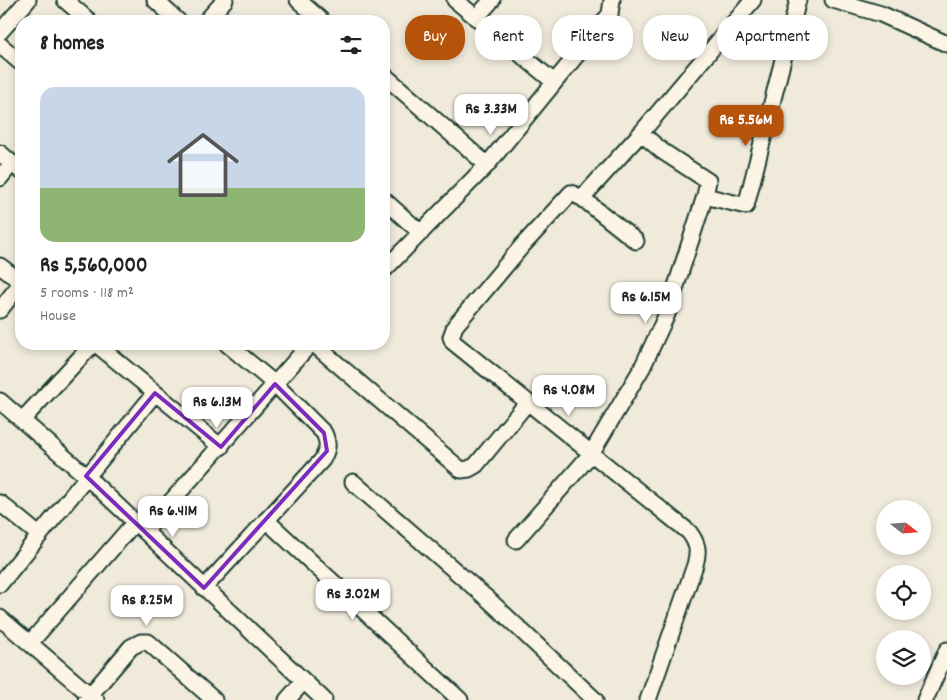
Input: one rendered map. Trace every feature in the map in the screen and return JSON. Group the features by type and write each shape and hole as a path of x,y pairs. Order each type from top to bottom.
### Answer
{"street":[{"path":"0,32 28,0"},
{"path":"65,0 82,15"},
{"path":"155,0 171,15"},
{"path":"211,15 225,0"},
{"path":"298,0 315,15"},
{"path":"455,0 475,17"},
{"path":"479,15 492,0"},
{"path":"390,264 487,165 610,14 612,0"},
{"path":"582,198 641,133 753,0"},
{"path":"705,196 742,206 748,203 798,0"},
{"path":"837,0 881,14 947,44"},
{"path":"0,45 15,58"},
{"path":"527,60 554,82"},
{"path":"390,80 487,165"},
{"path":"516,540 591,454 654,345 673,296 705,196 708,181 662,151 641,133"},
{"path":"0,153 15,165"},
{"path":"0,178 15,168"},
{"path":"636,241 582,198 571,193 565,197 452,331 453,342 689,532 696,542 698,554 695,565 648,700"},
{"path":"390,205 421,233"},
{"path":"0,266 15,277"},
{"path":"0,310 15,290"},
{"path":"23,419 88,350"},
{"path":"101,350 221,447"},
{"path":"204,588 322,460 328,443 324,433 275,384 234,350"},
{"path":"30,643 140,527 221,447 305,350"},
{"path":"321,350 462,470 470,469 476,465 527,403"},
{"path":"0,584 155,393"},
{"path":"0,401 23,419 86,476 324,700"},
{"path":"353,482 490,601 595,700"},
{"path":"0,503 39,535"},
{"path":"266,520 460,700"},
{"path":"0,618 91,698 131,647 141,642 148,642 214,700"},
{"path":"925,700 947,650"},
{"path":"287,700 304,681"}],"highlighted area":[{"path":"275,384 324,433 327,451 204,588 86,476 155,393 221,447"}]}
